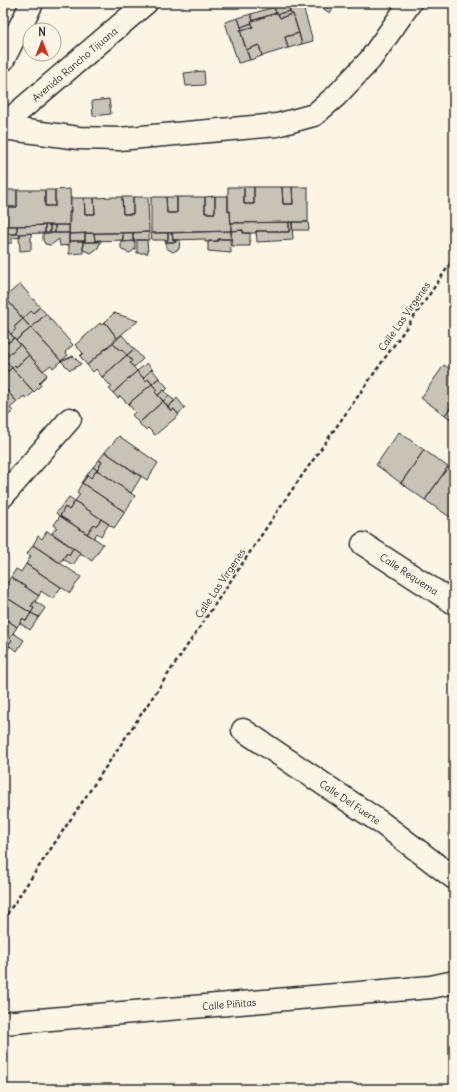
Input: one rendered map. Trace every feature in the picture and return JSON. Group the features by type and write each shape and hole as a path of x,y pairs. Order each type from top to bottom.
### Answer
{"street":[{"path":"3,60 32,3"},
{"name":"Avenida Rancho Tijuana","path":"3,125 146,3"},
{"path":"3,128 79,138 119,139 277,124 314,115 336,96 370,60 410,3"},
{"path":"3,496 70,419"},
{"name":"Calle Requema","path":"363,544 454,604"},
{"name":"Calle Del Fuerte","path":"243,730 383,824 454,878"},
{"name":"Calle Piñitas","path":"3,1023 431,987 454,982"}],"path":[{"name":"Calle Las Virgenes","path":"3,920 287,497 454,258"}],"building":[{"path":"287,3 290,11 278,14 276,13 274,7"},
{"path":"287,3 302,3 313,41 302,44 293,14 291,14"},
{"path":"314,3 337,3 330,13"},
{"path":"274,7 276,13 253,21 251,14"},
{"path":"290,11 291,14 280,18 278,14"},
{"path":"278,13 280,18 293,14 299,33 285,37 288,48 262,56 259,45 246,50 240,30 253,27 251,21"},
{"path":"251,14 253,21 251,21 252,23 241,27 238,18"},
{"path":"238,18 242,30 240,30 250,60 238,63 225,22"},
{"path":"252,23 253,27 242,30 241,27"},
{"path":"299,33 302,44 288,48 285,37"},
{"path":"259,45 262,56 250,60 246,50"},
{"path":"204,71 205,85 186,86 184,73"},
{"path":"109,99 111,114 93,116 92,101"},
{"path":"228,187 244,187 244,204 254,204 254,187 282,187 283,204 293,204 292,187 308,187 308,222 231,223 230,211 228,211"},
{"path":"244,187 254,187 254,204 244,204"},
{"path":"282,187 292,187 293,204 283,204"},
{"path":"70,189 71,212 69,212 69,225 3,226 3,190 7,190 7,207 17,207 17,190 45,190 45,206 55,206 55,190"},
{"path":"7,190 17,190 17,207 7,207"},
{"path":"45,190 55,190 55,206 45,206"},
{"path":"215,196 215,213 205,213 205,197"},
{"path":"215,196 228,196 228,211 230,211 231,231 151,233 151,197 166,197 167,213 177,213 177,197 205,197 205,213 215,213"},
{"path":"122,197 123,214 133,214 133,197 148,197 149,232 69,234 71,198 84,198 85,214 95,214 94,198"},
{"path":"122,197 133,197 133,214 123,214"},
{"path":"166,197 177,197 177,213 167,213"},
{"path":"84,198 94,198 95,214 85,214"},
{"path":"289,222 289,232 256,231 256,233 243,233 243,230 231,231 231,223"},
{"path":"289,222 292,222 293,240 257,242 256,231 289,232"},
{"path":"292,222 308,222 309,230 292,230"},
{"path":"45,225 45,233 17,234 17,226"},
{"path":"45,225 50,225 50,233 45,233"},
{"path":"50,225 55,225 55,233 50,233"},
{"path":"55,225 69,225 69,233 55,233"},
{"path":"3,226 7,226 7,234 3,234"},
{"path":"7,226 17,226 17,234 7,234"},
{"path":"243,230 243,233 250,233 250,246 232,246 231,231"},
{"path":"231,231 231,239 218,239 218,241 205,242 205,239 173,240 172,233"},
{"path":"149,232 149,240 133,240 133,233"},
{"path":"31,233 31,250 20,251 20,234"},
{"path":"43,233 69,233 69,245 60,246 59,239 51,245 45,244 43,240"},
{"path":"85,233 85,241 69,241 69,234"},
{"path":"85,233 94,233 95,241 98,240 98,242 83,242 85,241"},
{"path":"94,233 123,233 123,240 95,241"},
{"path":"123,233 133,233 133,240 135,241 121,242 121,240 123,240"},
{"path":"151,233 168,233 168,240 152,240"},
{"path":"168,233 172,233 173,240 176,242 165,242 165,240 168,240"},
{"path":"3,234 20,234 20,237 12,238 12,243 3,243"},
{"path":"218,239 230,239 231,253 208,251 208,241 218,241"},
{"path":"98,240 101,240 98,248 91,253 83,250 83,242 98,242"},
{"path":"137,240 147,240 148,253 137,253"},
{"path":"175,240 180,240 179,249 173,252 166,248 166,242 176,242"},
{"path":"69,241 83,241 83,253 69,254"},
{"path":"135,241 135,249 130,253 121,248 121,242"},
{"path":"20,284 40,307 33,313 31,311 23,319 5,297"},
{"path":"5,297 23,319 14,327 16,329 11,334 3,325 3,299"},
{"path":"40,307 46,314 31,328 23,319 31,311 33,313"},
{"path":"114,313 138,321 117,338 105,322"},
{"path":"46,314 73,345 65,352 68,355 61,361 31,328"},
{"path":"23,319 31,328 16,340 11,334 16,329 14,327"},
{"path":"105,322 117,338 87,365 80,356 83,353 75,345 100,323 101,325"},
{"path":"3,325 14,338 4,345 3,344"},
{"path":"31,328 61,361 53,368 51,365 43,371 16,340"},
{"path":"122,335 134,349 127,355 121,349 120,351 113,343"},
{"path":"14,338 20,344 10,354 3,347 3,344 8,343"},
{"path":"113,343 120,351 121,349 127,355 102,377 96,369 93,372 87,365"},
{"path":"20,344 29,355 16,367 15,365 12,368 4,359"},
{"path":"3,347 10,354 5,358 3,355"},
{"path":"134,349 143,359 134,367 130,363 132,361 127,355"},
{"path":"29,355 47,375 39,383 41,385 34,392 12,368 15,365 16,367"},
{"path":"127,355 132,361 130,363 137,371 113,393 109,389 112,387 102,377"},
{"path":"73,356 81,364 70,370 61,361"},
{"path":"4,359 12,368 8,371 3,366"},
{"path":"147,363 152,369 143,378 137,371"},
{"path":"444,365 454,372 454,403 445,415 421,398"},
{"path":"12,368 34,392 26,399 24,396 17,402 3,386 3,375"},
{"path":"152,369 159,378 152,384 148,379 146,381 143,378"},
{"path":"137,371 146,381 148,379 152,384 128,404 120,396 118,398 113,393"},
{"path":"159,378 168,388 158,395 155,392 157,390 152,384"},
{"path":"152,384 157,390 155,392 163,401 139,423 132,415 135,412 128,404"},
{"path":"3,386 17,402 10,408 13,411 6,418 3,415"},
{"path":"164,390 169,396 163,401 158,395"},
{"path":"169,396 175,401 168,407 163,401"},
{"path":"177,398 185,408 178,414 174,409 171,411 168,407"},
{"path":"163,401 171,411 174,409 179,415 155,435 148,428 145,430 139,423"},
{"path":"454,403 454,421 445,415"},
{"path":"399,432 424,450 401,483 376,465"},
{"path":"119,436 158,463 147,480 105,452"},
{"path":"424,450 448,467 425,500 401,483"},
{"path":"105,452 141,477 131,493 97,470 102,462 99,460"},
{"path":"99,460 102,462 97,470 93,467"},
{"path":"93,467 97,470 91,478 88,475 81,483"},
{"path":"448,467 454,471 454,511 450,517 425,500"},
{"path":"97,470 135,496 125,512 82,483 88,475 91,478"},
{"path":"82,483 125,512 114,528 75,501 80,494 77,492"},
{"path":"69,497 75,501 69,510 65,507 60,516 56,513"},
{"path":"75,501 101,519 96,526 94,524 87,534 60,516 65,507 69,510"},
{"path":"60,516 103,544 92,561 52,533 57,527 54,525"},
{"path":"101,519 109,524 101,536 97,533 94,538 87,534 94,524 96,526"},
{"path":"47,531 73,548 69,555 67,553 60,563 33,545 38,536 42,539"},
{"path":"33,545 81,577 70,593 26,564 31,556 27,554"},
{"path":"73,548 81,553 73,565 63,559 67,553 69,555"},
{"path":"26,564 61,587 53,599 41,591 39,596 11,577 16,569 21,572"},
{"path":"11,577 39,596 31,606 34,608 31,613 4,596 8,588 5,586"},
{"path":"4,596 31,613 26,621 23,618 17,627 3,617"},
{"path":"35,601 45,608 39,617 31,613 34,608 31,606"},
{"path":"31,613 39,617 30,630 20,623 23,618 26,621"},
{"path":"3,617 17,627 10,638 12,640 8,645 3,642"},
{"path":"13,633 24,640 17,651 8,645 12,640 10,638"},
{"path":"3,642 10,646 3,657"}]}
